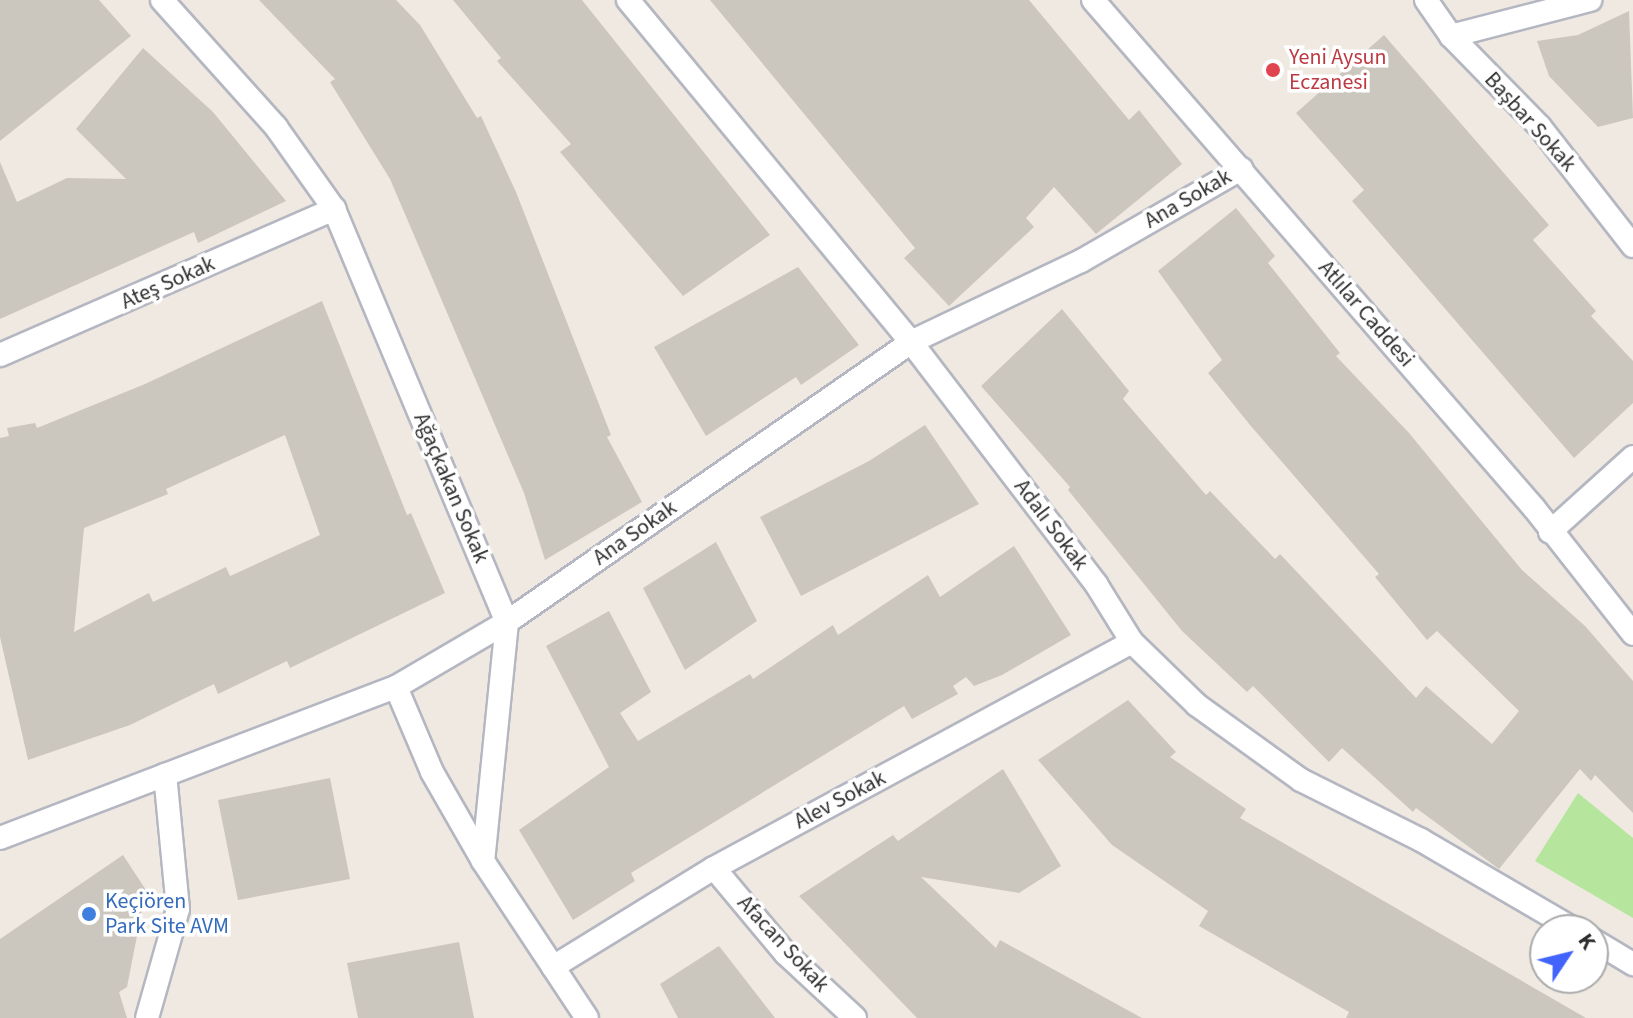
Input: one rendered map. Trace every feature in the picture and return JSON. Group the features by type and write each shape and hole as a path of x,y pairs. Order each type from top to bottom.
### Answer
{"street":[{"name":"Ağaçkakan Sokak","path":"162,0 276,127 334,209 507,622 483,861"},
{"name":"Adalı Sokak","path":"628,0 911,342 1096,584 1132,642 1197,705 1301,780 1421,840 1548,914"},
{"name":"Atlılar Caddesi","path":"1093,0 1241,169 1633,634"},
{"name":"Başbar Sokak","path":"1426,0 1451,36 1540,127 1633,246"},
{"path":"1451,36 1590,0"},
{"name":"Ana Sokak","path":"0,838 396,687 507,622 911,342 1081,261 1241,169"},
{"name":"Ateş Sokak","path":"0,355 334,209"},
{"path":"1550,532 1633,457"},
{"name":"Alev Sokak","path":"553,967 714,868 1132,642"},
{"path":"396,687 432,772 483,861 587,1018"},
{"path":"147,1018 178,909 165,775"},
{"name":"Afacan Sokak","path":"714,868 786,954 855,1018"},
{"path":"1609,950 1633,964"}],"green space":[{"path":"1578,793 1633,838 1633,918 1535,861"}],"building":[{"path":"0,0 99,0 131,36 0,141"},
{"path":"259,0 396,0 420,25 477,118 481,116 516,192 611,435 607,437 642,502 545,560 524,493 390,179 330,82 335,79"},
{"path":"453,0 582,0 770,235 683,296 560,152 571,144 497,61 501,58"},
{"path":"710,0 1029,0 1129,120 1139,110 1182,164 1096,234 1054,187 1026,218 1034,227 949,306 904,258 915,248"},
{"path":"1629,11 1633,118 1598,127 1549,76 1537,41 1578,35"},
{"path":"1384,35 1549,225 1533,240 1596,311 1591,316 1633,361 1633,403 1574,458 1352,201 1364,190 1296,113"},
{"path":"143,48 213,112 286,201 198,243 194,232 0,319 0,162 17,202 67,178 126,179 76,129"},
{"path":"1236,208 1275,256 1268,263 1340,353 1336,356 1409,433 1522,570 1585,626 1633,681 1633,813 1595,775 1591,781 1580,769 1499,869 1416,808 1413,812 1342,748 1329,762 1253,686 1247,692 1182,631 1068,490 1070,487 981,386 1062,309 1129,391 1123,399 1206,495 1210,491 1275,559 1280,554 1416,698 1426,686 1492,744 1519,711 1437,631 1427,640 1375,577 1379,574 1250,425 1208,373 1222,360 1158,271"},
{"path":"798,267 859,345 801,385 796,377 706,436 654,347"},
{"path":"322,301 407,515 411,513 445,593 290,668 287,661 218,694 214,684 130,725 28,760 0,637 0,438 9,436 7,428 35,423 37,428 145,384","holes":["285,435 320,535 230,576 226,567 153,602 149,593 74,632 84,528 168,494 166,489"]},
{"path":"925,425 979,504 801,596 760,517 869,461"},
{"path":"716,542 757,621 685,670 643,588"},
{"path":"1014,546 1071,635 1002,675 974,686 966,677 953,686 958,694 912,719 904,706 631,873 635,881 573,920 519,830 609,767 546,646 609,611 651,692 620,713 638,741 750,674 753,679 833,625 838,635 928,575 940,597"},
{"path":"1128,700 1176,752 1170,757 1246,809 1240,818 1529,985 1529,994 1544,994 1586,1018 1346,1018 1349,1012 1199,926 1208,911 1112,845 1038,760"},
{"path":"1003,769 1061,866 1019,893 921,877 996,948 1000,940 1142,1018 917,1018 799,896 893,835 898,841"},
{"path":"330,778 350,879 238,900 218,800"},
{"name":"Keçiören Park Site AVM","path":"123,855 146,890 127,987 119,992 127,1018 0,1018 0,939"},
{"path":"459,942 474,1018 358,1018 347,963"},
{"path":"719,946 775,1018 678,1018 660,984"}],"place":[{"name":"Yeni Aysun Eczanesi","path":"1273,70"},
{"name":"Keçiören Park Site AVM","path":"89,914"}]}
